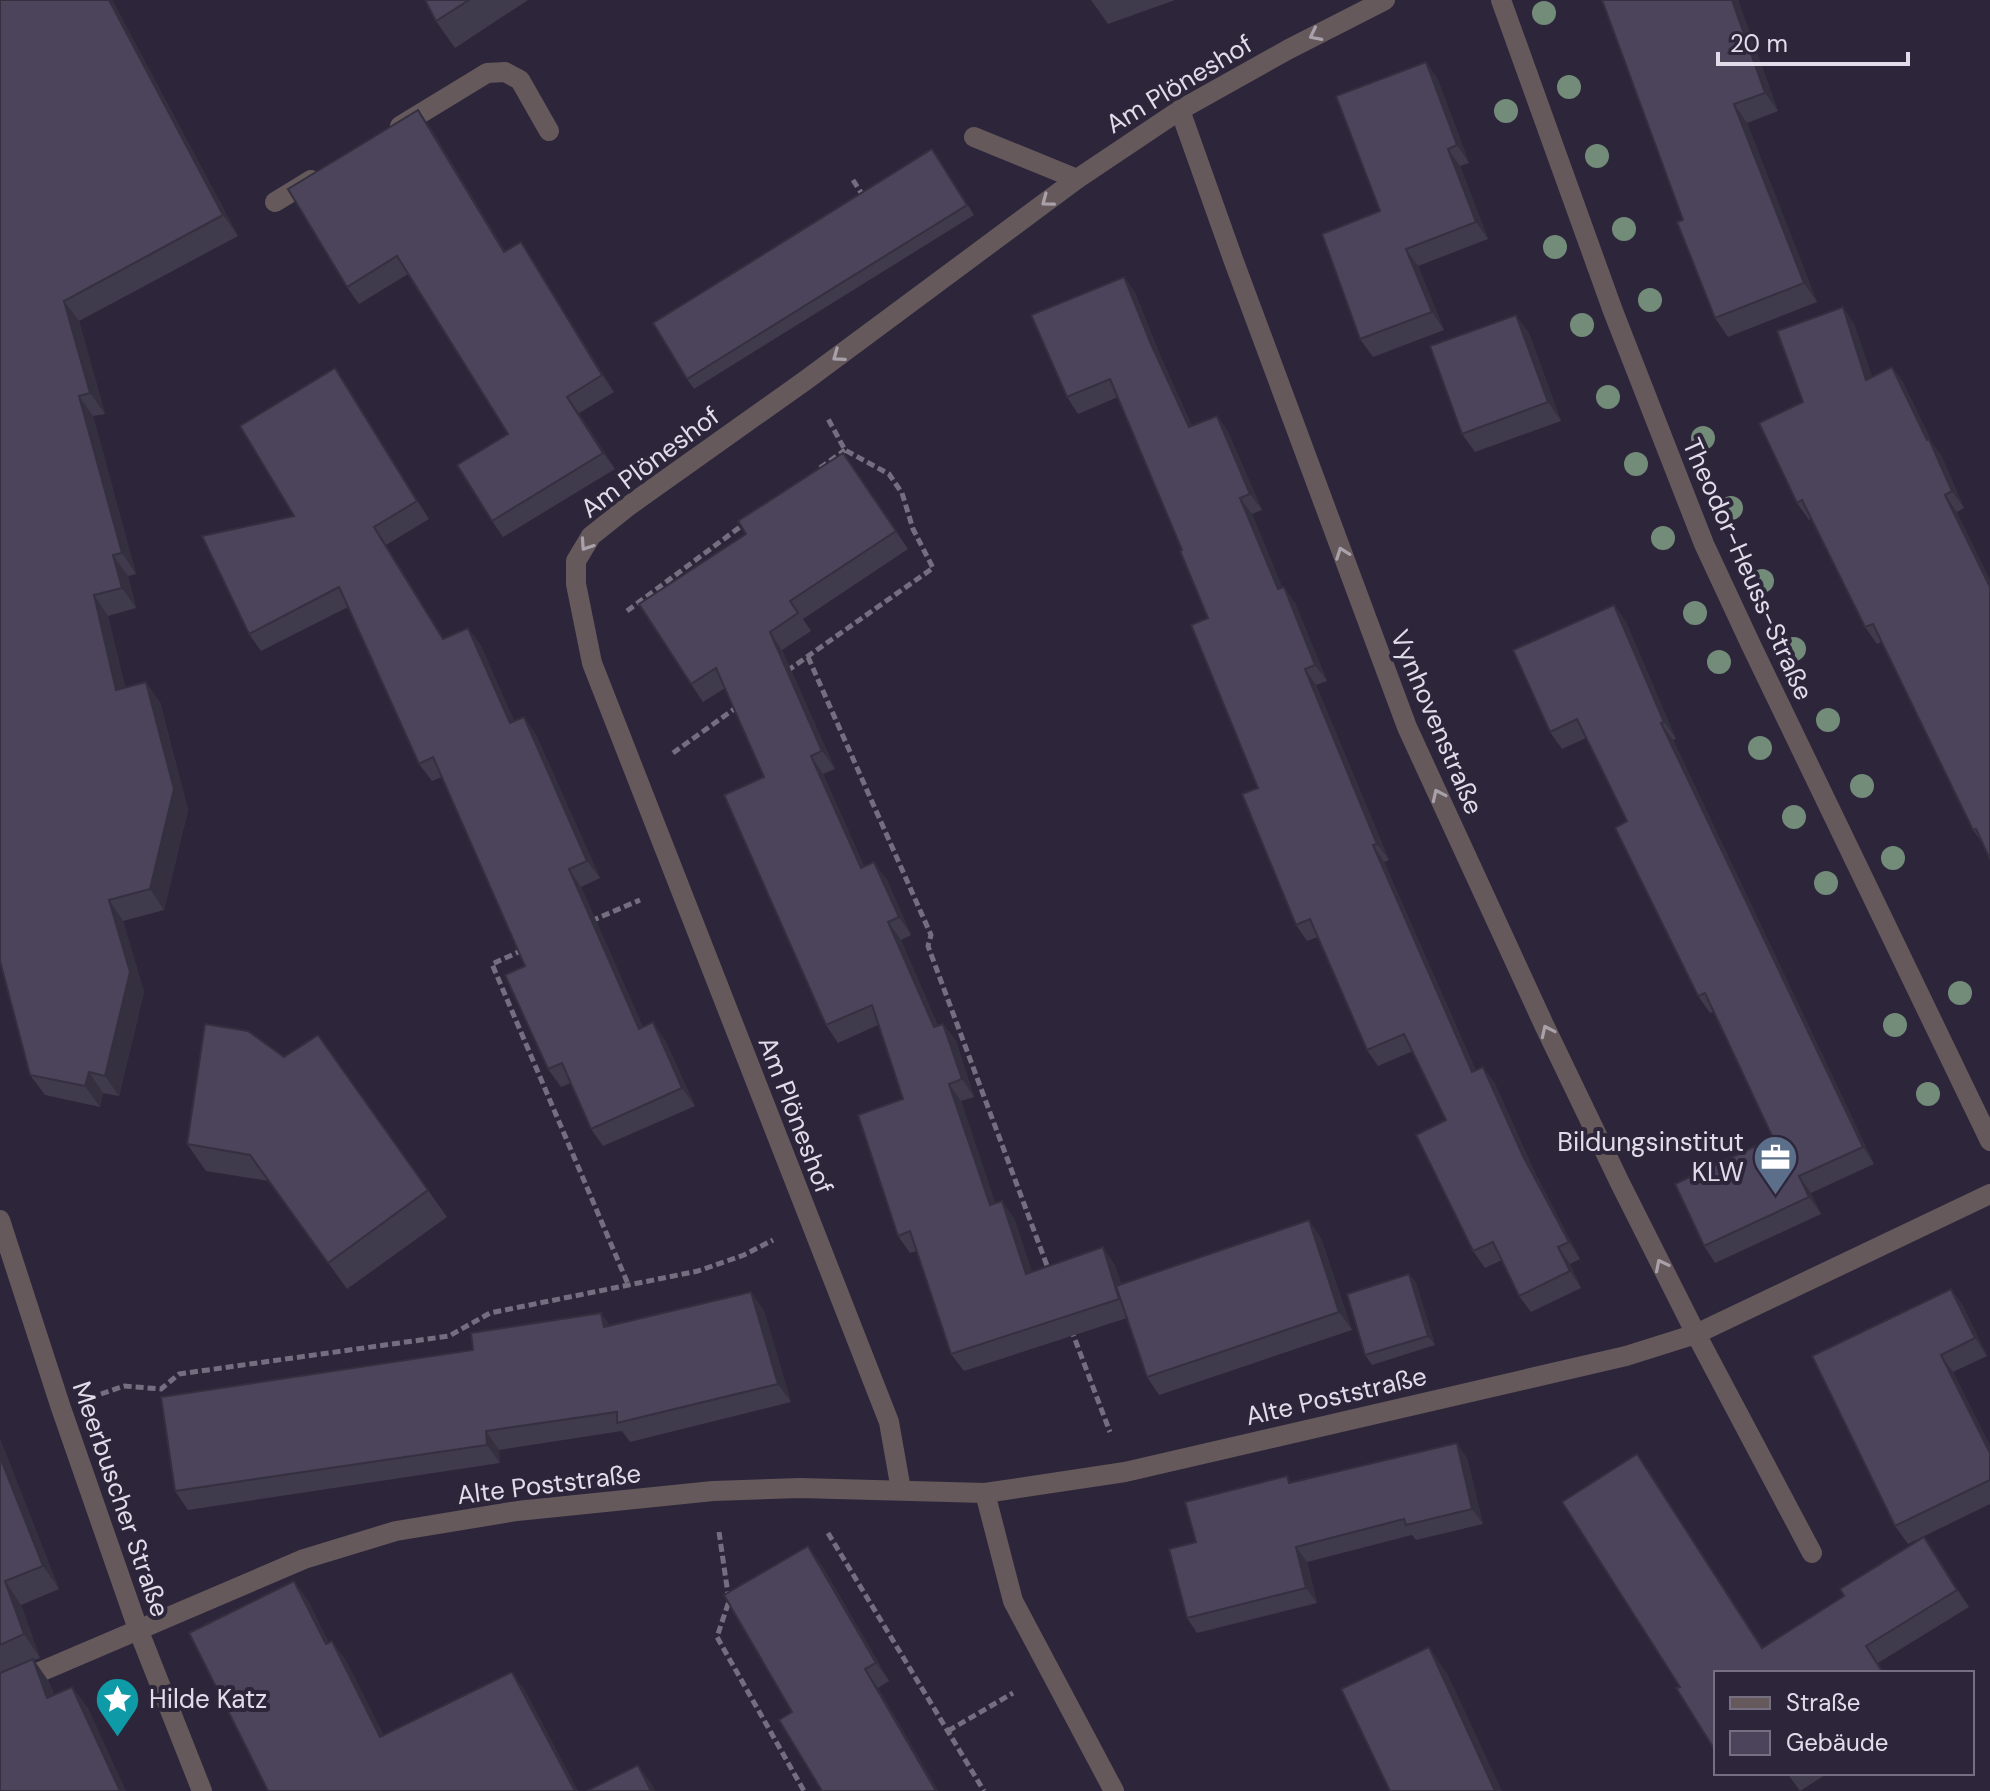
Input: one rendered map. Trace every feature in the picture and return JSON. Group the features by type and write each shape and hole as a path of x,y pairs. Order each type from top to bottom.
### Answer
{"street":[{"name":"Am Plöneshof","path":"901,1490 889,1422 592,663 576,584 576,561 591,536 630,505 806,380 1077,179 1180,110 1385,0"},
{"name":"Theodor-Heuss-Straße","path":"1501,0 1613,311 1704,544 1990,1141"},
{"path":"381,137 487,73 505,72 520,80 549,131"},
{"name":"Vynhovenstraße","path":"1180,110 1407,727 1545,1027 1696,1334"},
{"path":"974,137 1077,179"},
{"path":"275,202 328,170"},
{"name":"Alte Poststraße","path":"0,1689 304,1559 396,1531 517,1511 713,1491 800,1488 985,1493 1125,1472 1626,1356 1696,1334 1990,1194"},
{"name":"Meerbuscher Straße","path":"0,1220 138,1629 202,1791"},
{"path":"1696,1334 1812,1553"},
{"path":"985,1493 1013,1601 1114,1791"}],"path":[{"path":"853,180 869,205"},
{"path":"783,674 933,568 913,529 902,493 889,474 845,450 806,380"},
{"path":"820,468 845,450"},
{"path":"587,640 747,522"},
{"path":"808,657 931,935 928,946 1054,1282"},
{"path":"637,779 747,700"},
{"path":"578,927 678,884"},
{"path":"535,945 492,964 628,1284"},
{"path":"61,1408 124,1386 161,1389 179,1374 449,1336 490,1313 698,1271 744,1255 810,1221"},
{"path":"1070,1326 1125,1472"},
{"path":"800,1488 984,1791"},
{"path":"713,1491 729,1601 717,1637 804,1791"},
{"path":"948,1731 1050,1672"}],"building":[{"path":"0,0 109,0 223,215 64,301 90,393 79,396 122,553 113,555 122,588 94,595 116,690 146,682 174,789 150,889 109,900 130,972 105,1076 89,1072 85,1086 30,1075 0,961"},
{"path":"425,0 469,0 436,21"},
{"path":"1602,0 1732,0 1765,93 1734,104 1804,283 1715,318 1677,222 1683,220"},
{"path":"1426,62 1457,145 1448,149 1476,222 1406,249 1432,312 1360,339 1322,234 1380,211 1336,96"},
{"path":"418,110 504,252 521,242 602,375 567,397 603,453 492,521 457,465 508,434 397,256 347,287 288,189"},
{"path":"932,149 967,205 687,379 653,323"},
{"path":"1124,277 1189,427 1217,416 1250,494 1240,498 1278,589 1284,587 1315,665 1305,669 1377,844 1373,845 1472,1072 1483,1067 1523,1156 1569,1242 1558,1247 1570,1271 1519,1296 1493,1242 1473,1251 1416,1135 1446,1120 1404,1034 1367,1050 1310,919 1296,925 1242,794 1258,788 1191,625 1208,618 1110,379 1067,397 1031,315"},
{"path":"1843,307 1866,380 1892,367 1929,439 1952,491 1945,495 1990,587 1990,859 1873,624 1865,627 1802,500 1797,503 1759,423 1803,402 1777,331"},
{"path":"1516,315 1548,402 1462,434 1430,346"},
{"path":"335,368 417,501 374,527 443,639 468,628 510,723 524,717 587,861 569,869 639,1029 653,1022 682,1088 591,1129 562,1063 548,1069 505,975 525,966 433,757 419,764 339,587 249,634 202,536 294,516 240,426"},
{"path":"843,453 896,531 790,601 798,613 770,632 822,751 811,756 861,868 874,862 899,917 888,922 934,1027 943,1024 962,1079 949,1084 990,1205 1002,1201 1026,1274 1103,1247 1119,1299 951,1354 910,1231 898,1236 858,1115 903,1099 872,1005 826,1025 724,795 764,777 716,668 691,684 639,604 746,534 738,521"},
{"path":"1614,605 1664,722 1661,723 1863,1147 1799,1176 1809,1197 1704,1246 1675,1184 1773,1138 1705,993 1698,996 1615,828 1627,821 1577,719 1550,732 1513,650"},
{"path":"205,1024 248,1031 284,1057 318,1035 428,1190 328,1263 250,1155 187,1144"},
{"path":"1309,1220 1339,1312 1147,1377 1116,1286"},
{"path":"1409,1274 1428,1336 1365,1355 1347,1294"},
{"path":"1951,1289 1975,1338 1941,1355 1990,1453 1990,1480 1895,1526 1812,1356"},
{"path":"751,1292 778,1384 617,1423 617,1412 486,1431 487,1445 175,1491 161,1397 473,1350 471,1333 601,1313 604,1327"},
{"path":"1457,1443 1472,1509 1406,1525 1404,1519 1296,1547 1306,1588 1187,1618 1169,1549 1196,1542 1185,1502 1287,1476 1289,1483"},
{"path":"1637,1454 1762,1648 1844,1596 1840,1589 1924,1537 1957,1590 1866,1646 1882,1671 1714,1671 1714,1749 1676,1688 1680,1687 1562,1502"},
{"path":"0,1457 43,1566 5,1581 24,1634 0,1645"},
{"path":"808,1546 876,1663 865,1669 936,1791 822,1791 779,1720 792,1712 724,1595"},
{"path":"294,1581 326,1644 332,1641 380,1737 512,1672 575,1791 268,1791 189,1633"},
{"path":"1429,1647 1495,1791 1390,1791 1341,1689"},
{"path":"33,1659 47,1698 72,1687 120,1791 0,1791 0,1673"},
{"path":"638,1765 651,1791 587,1791"}],"place":[{"name":"Bildungsinstitut KLW","path":"1775,1196"},
{"name":"Hilde Katz","path":"118,1738"}]}
